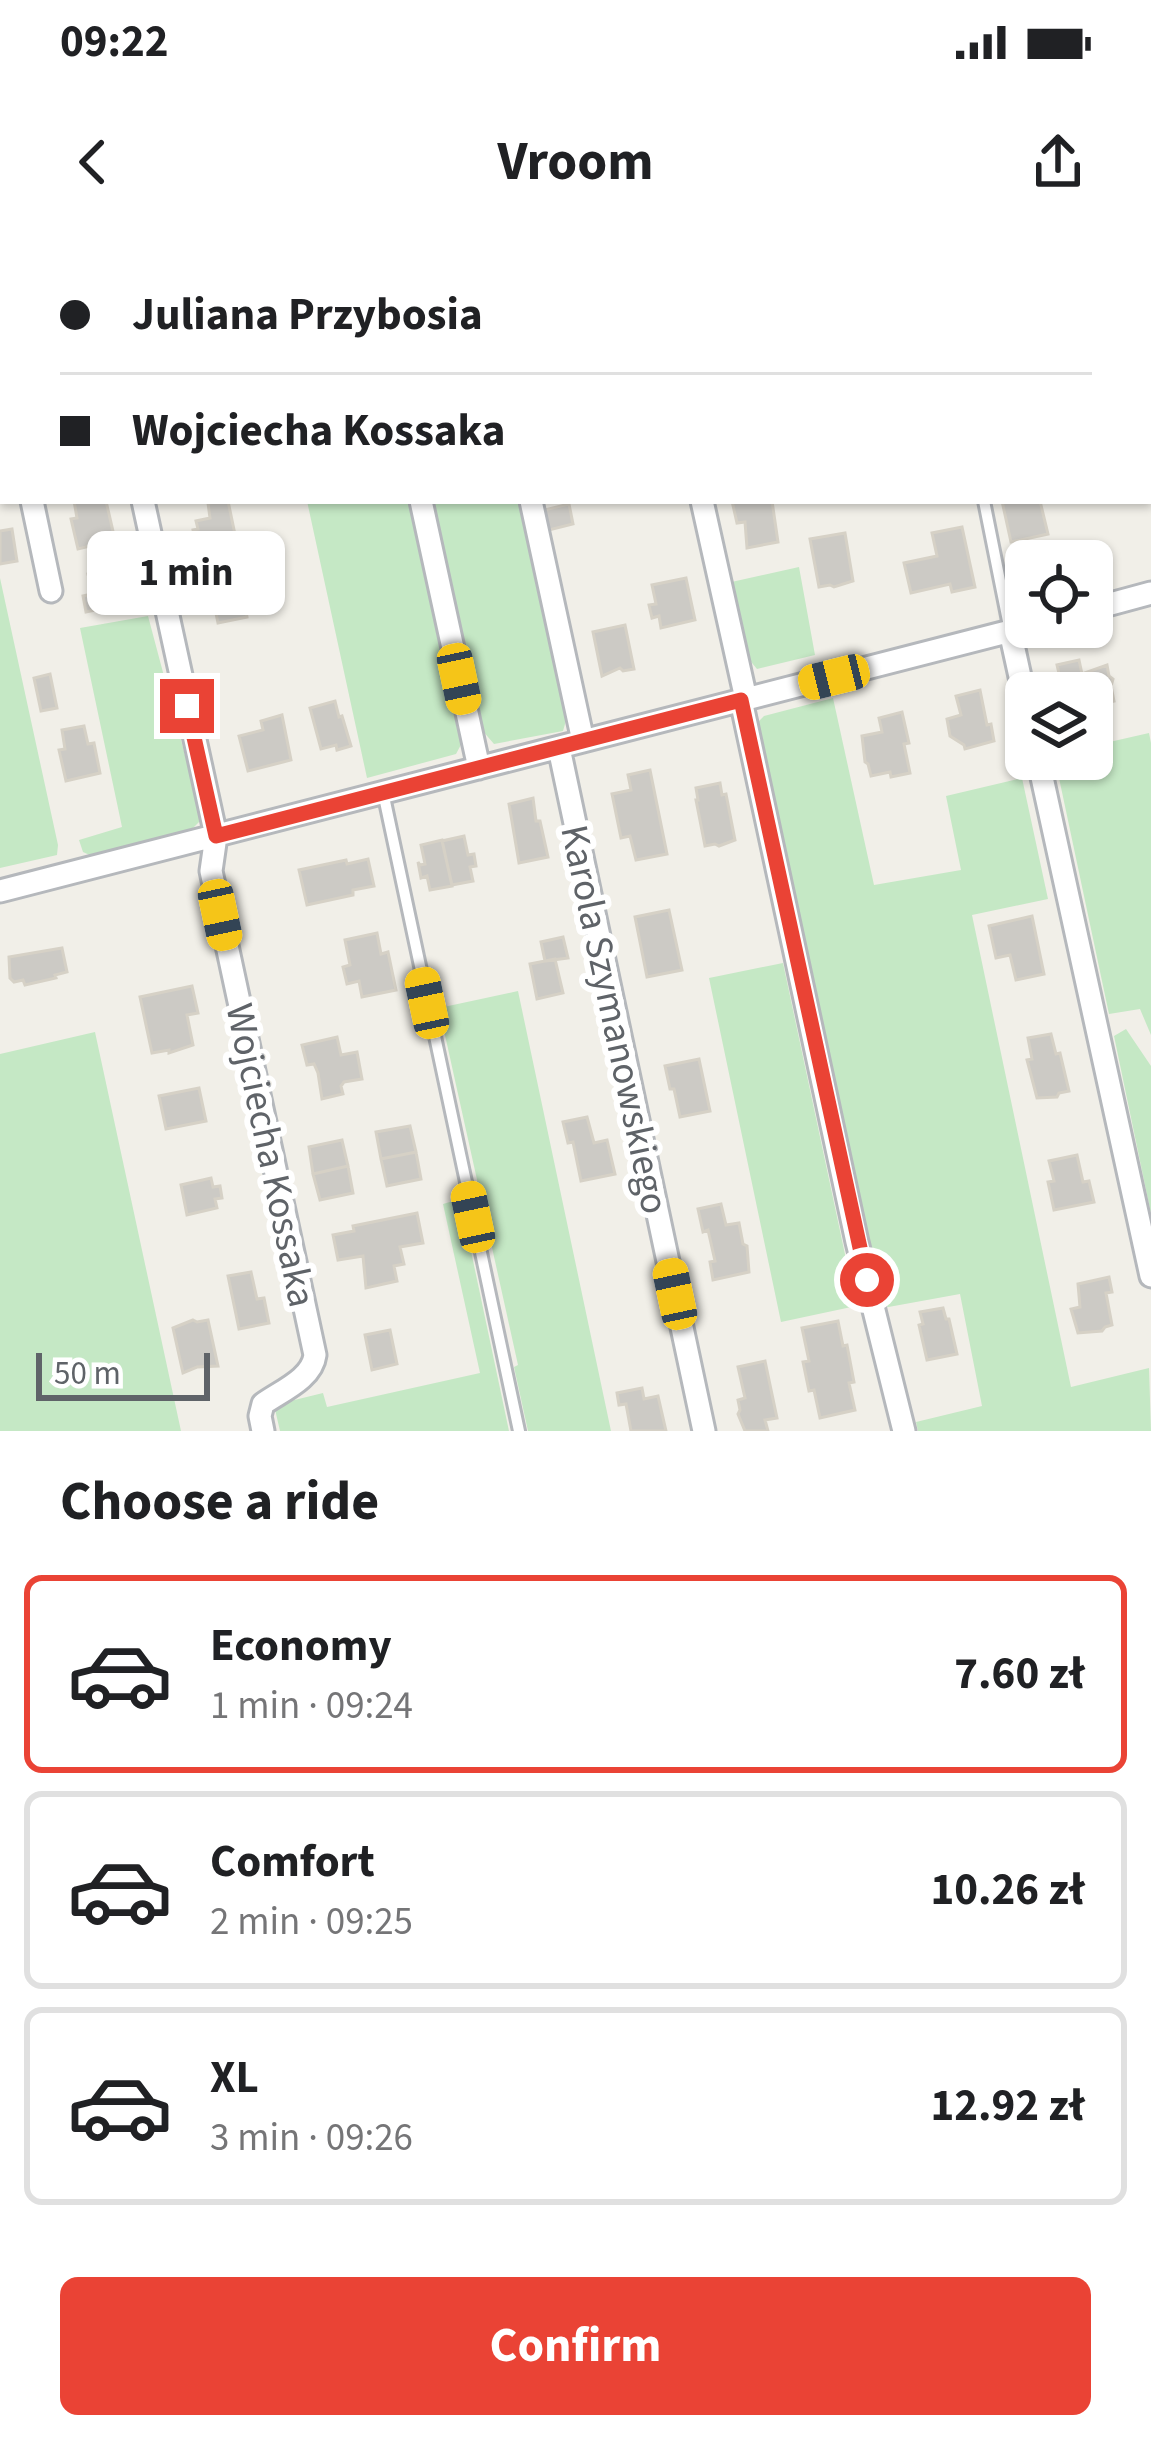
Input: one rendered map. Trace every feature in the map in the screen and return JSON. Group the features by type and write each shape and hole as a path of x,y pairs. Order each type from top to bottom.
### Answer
{"street":[{"path":"33,504 51,591"},
{"name":"Wojciecha Kossaka","path":"144,504 216,836 211,871 315,1355 308,1373 262,1404 263,1431"},
{"path":"422,504 478,767"},
{"path":"532,504 583,741"},
{"path":"703,504 857,1242 904,1431"},
{"path":"1113,603 1151,593"},
{"path":"0,891 1005,632"},
{"name":"Karola Szymanowskiego","path":"559,748 704,1431"},
{"path":"1043,780 1151,1276"}],"lane":[{"path":"985,504 1005,580"},
{"path":"383,792 519,1431"}],"green space":[{"path":"308,504 412,504 464,739 456,754 367,778"},
{"path":"434,504 526,504 569,710 563,731 494,744 482,730"},
{"path":"799,567 815,655 757,669 747,657 727,583"},
{"path":"0,578 58,845 57,855 0,868"},
{"path":"148,616 202,819 192,829 94,857 83,852 79,840 122,827 80,628"},
{"path":"833,698 874,885 961,870 946,796 1022,780 1048,899 972,915 1071,1387 1149,1368 1151,1431 918,1431 916,1422 982,1406 960,1294 883,1308 756,733 764,716"},
{"path":"1149,733 1151,743 1151,1035 1140,1009 1109,1014 1059,780 1113,780 1113,741"},
{"path":"783,963 856,1306 781,1322 709,978"},
{"path":"518,991 611,1431 528,1431 514,1367 518,1365 439,1008"},
{"path":"1126,1029 1151,1066 1151,1214 1114,1036"},
{"path":"95,1032 181,1431 0,1431 0,1054"},
{"path":"460,1199 509,1431 280,1431 274,1405 323,1393 327,1407 480,1373 443,1204"}],"building":[{"path":"75,504 107,504 115,540 78,549 71,519 77,518"},
{"path":"208,504 229,504 237,544 198,551 196,521 210,518"},
{"path":"569,504 573,524 549,530 544,510"},
{"path":"733,504 772,504 778,542 747,548 745,522 737,523"},
{"path":"1003,504 1041,504 1048,534 1011,540"},
{"path":"962,527 975,587 952,592 950,584 911,593 904,563 937,556 932,533"},
{"path":"12,529 17,561 0,564 0,531"},
{"path":"845,533 853,581 819,587 810,539"},
{"path":"118,568 129,603 86,612 83,596 92,594 88,574"},
{"path":"245,570 249,586 256,585 260,607 246,610 247,617 218,623 213,599 195,603 191,581"},
{"path":"686,578 695,620 661,628 659,616 652,618 649,605 656,604 652,585"},
{"path":"625,625 634,669 620,668 602,676 593,632"},
{"path":"1079,660 1082,672 1059,672 1057,665"},
{"path":"50,674 57,708 41,711 34,678"},
{"path":"980,690 994,741 965,749 950,736 947,719 961,715 956,696"},
{"path":"335,701 351,746 321,749 310,708"},
{"path":"902,712 910,773 871,776 862,736 882,732 879,718"},
{"path":"282,715 291,760 248,771 239,736 263,730 261,721"},
{"path":"84,726 88,744 94,743 100,773 66,781 59,750 65,749 62,730"},
{"path":"650,770 667,854 636,860 630,836 621,838 612,794 631,790 628,775"},
{"path":"720,783 735,840 705,846 696,788"},
{"path":"533,798 548,857 519,863 509,804"},
{"path":"464,836 468,855 474,854 473,881 452,885 442,841"},
{"path":"442,840 452,886 430,890 427,876 421,878 418,862 425,864 421,845"},
{"path":"368,859 374,886 307,905 299,870"},
{"path":"669,910 682,970 647,977 635,917"},
{"path":"1032,916 1044,974 1016,980 1010,955 996,958 989,926"},
{"path":"377,933 381,954 388,952 396,990 362,997 359,981 347,984 343,967 350,965 345,940"},
{"path":"563,937 568,958 545,961 541,942"},
{"path":"62,948 67,972 25,985 23,980 10,978 9,957"},
{"path":"555,959 563,993 537,999 530,964"},
{"path":"192,986 198,1013 187,1015 193,1045 152,1053 140,997"},
{"path":"1051,1034 1069,1091 1037,1098 1027,1060 1032,1059 1028,1038"},
{"path":"337,1037 341,1055 357,1052 362,1079 344,1082 343,1094 322,1099 318,1073 314,1064 307,1065 302,1045"},
{"path":"699,1059 710,1111 680,1117 665,1066"},
{"path":"199,1088 206,1121 166,1129 159,1096"},
{"path":"587,1117 594,1143 607,1140 615,1174 581,1181 573,1142 568,1143 563,1122"},
{"path":"410,1126 416,1152 381,1159 376,1132"},
{"path":"342,1140 348,1166 313,1174 309,1147"},
{"path":"416,1152 421,1179 387,1186 381,1159"},
{"path":"1077,1155 1094,1202 1054,1210 1049,1161"},
{"path":"348,1166 353,1193 320,1200 313,1174"},
{"path":"211,1178 213,1187 220,1186 222,1198 215,1199 217,1208 187,1215 181,1185"},
{"path":"721,1204 726,1225 739,1223 749,1272 713,1280 710,1262 715,1261 698,1209"},
{"path":"417,1213 423,1243 400,1247 404,1264 394,1266 397,1281 366,1288 363,1256 338,1260 333,1235 354,1231 353,1226"},
{"path":"251,1272 257,1299 264,1298 269,1323 239,1329 228,1276"},
{"path":"1109,1277 1112,1292 1106,1293 1112,1325 1078,1333 1071,1309 1080,1307 1078,1284"},
{"path":"943,1308 957,1354 927,1360 920,1312"},
{"path":"208,1320 218,1366 183,1373 173,1328"},
{"path":"838,1321 843,1346 847,1345 855,1410 820,1418 803,1362 809,1361 802,1328"},
{"path":"390,1330 397,1364 372,1370 365,1335"},
{"path":"765,1361 777,1418 765,1420 768,1431 745,1431 738,1414 738,1400 745,1398 738,1367"},
{"path":"642,1388 644,1399 658,1396 666,1431 631,1431 626,1404 619,1405 617,1393"}],"route":[{"path":"187,706 216,836 741,700 867,1280"}]}
